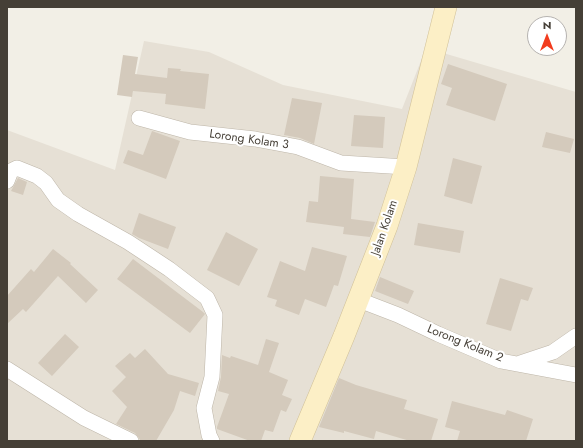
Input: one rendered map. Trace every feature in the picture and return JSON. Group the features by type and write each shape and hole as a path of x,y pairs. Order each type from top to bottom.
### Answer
{"street":[{"name":"Jalan Kolam","path":"300,441 359,300 387,226 406,167 446,7"},
{"name":"Lorong Kolam 3","path":"139,118 190,132 255,138 298,147 341,163 406,167"},
{"path":"7,181 11,171 17,168 37,176 46,183 58,200 78,214 128,242 163,265 206,298 215,315 212,377 204,408 209,436 212,441"},
{"name":"Lorong Kolam 2","path":"359,300 398,315 501,361 576,375"},
{"path":"517,364 553,352 576,336"},
{"path":"7,369 73,411 130,441"}],"shaded area":[{"path":"144,41 209,52 283,85 402,109 426,48 576,92 576,441 7,441 7,130 115,170"}],"building":[{"path":"123,55 138,57 135,74 167,78 168,68 181,69 180,71 209,74 205,109 165,104 166,94 133,91 132,97 117,95"},
{"path":"448,64 507,84 495,121 446,105 452,88 441,84"},
{"path":"292,98 322,103 314,144 300,138 284,135"},
{"path":"354,115 385,117 383,148 351,146"},
{"path":"152,131 180,141 166,179 123,163 128,150 143,155"},
{"path":"546,132 574,139 570,153 542,147"},
{"path":"453,158 482,166 472,204 444,196"},
{"path":"320,176 354,179 351,219 375,222 370,237 343,234 344,227 306,222 309,201 318,202"},
{"path":"18,178 27,182 23,195 11,191"},
{"path":"139,213 176,227 168,249 132,234"},
{"path":"418,223 464,231 460,253 414,245"},
{"path":"226,232 258,249 239,286 207,270"},
{"path":"312,247 347,256 338,286 334,285 326,307 305,299 299,315 275,306 277,300 267,297 280,261 305,271"},
{"path":"53,249 71,263 70,264 98,290 86,303 58,276 26,312 23,309 7,324 7,296 31,269 34,272"},
{"path":"133,259 205,314 190,333 117,279"},
{"path":"380,277 414,291 408,304 375,291"},
{"path":"500,278 533,288 528,301 521,299 511,331 486,324"},
{"path":"65,334 79,347 52,376 38,363"},
{"path":"266,339 279,343 269,372 288,380 282,395 292,399 286,412 281,410 273,432 265,430 261,441 250,441 217,429 229,394 218,391 221,377 222,355 230,358 231,356 258,365"},
{"path":"145,349 168,374 199,383 195,396 180,391 174,410 156,441 141,441 135,433 116,424 127,407 112,391 126,377 115,366 130,353 135,358"},
{"path":"339,378 356,385 407,400 404,409 438,419 431,441 410,441 376,431 374,439 344,431 344,433 319,427"},
{"path":"452,401 505,415 507,410 533,419 526,441 457,441 460,431 445,427"}]}
